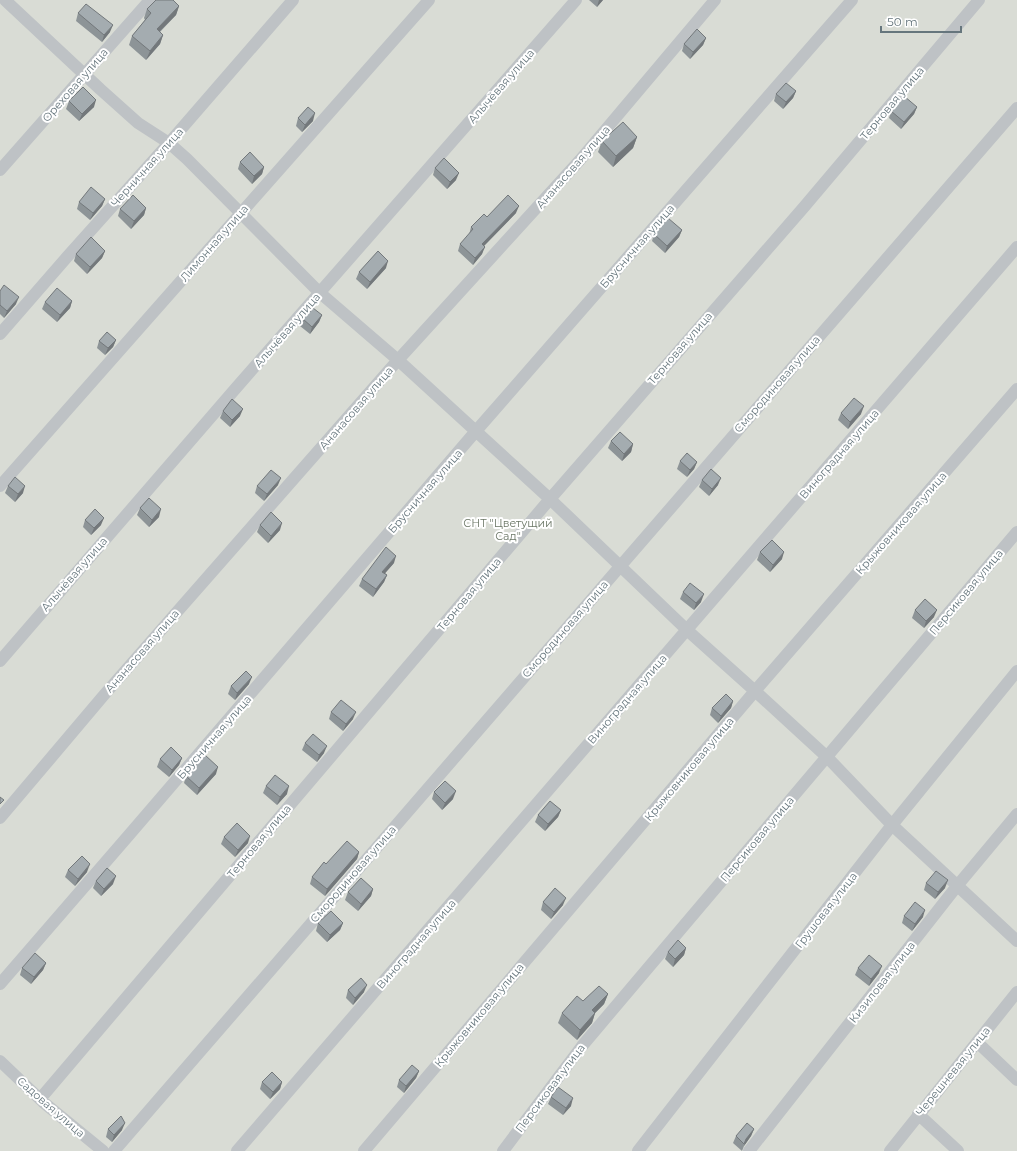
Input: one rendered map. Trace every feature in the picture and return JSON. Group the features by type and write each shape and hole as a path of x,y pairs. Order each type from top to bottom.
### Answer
{"street":[{"path":"0,5 5,0 138,123 169,143 187,159 319,292 398,360 550,498 686,630 827,757 892,825 1017,941"},
{"name":"Ореховая улица","path":"0,170 150,0"},
{"name":"Черничная улица","path":"0,334 293,0"},
{"name":"Лимонная улица","path":"0,486 429,0"},
{"name":"Алычёвая улица","path":"0,661 319,292 576,0"},
{"name":"Ананасовая улица","path":"0,818 104,695 398,360 580,160 716,0"},
{"name":"Брусничная улица","path":"0,984 476,431 852,0"},
{"name":"Терновая улица","path":"40,1099 550,498 804,207 979,0"},
{"name":"Смородиновая улица","path":"114,1151 1017,108"},
{"name":"Виноградная улица","path":"238,1151 1017,247"},
{"name":"Крыжовниковая улица","path":"364,1151 755,691 1017,389"},
{"name":"Персиковая улица","path":"503,1151 582,1046 1017,532"},
{"name":"Грушовая улица","path":"638,1151 892,825 1017,670"},
{"name":"Кизиловая улица","path":"749,1151 957,886 1017,814"},
{"name":"Черешневая улица","path":"890,1151 918,1114 1017,992"},
{"path":"977,1042 1017,1080"},
{"name":"Садовая улица","path":"0,1061 40,1099 103,1151"},
{"path":"918,1114 958,1151"}],"green space":[{"name":"СНТ \"Цветущий Сад\"","path":"0,0 1017,0 1017,1151 0,1151"}],"building":[{"path":"156,0 173,0 179,6 157,29 163,35 150,51 132,36 151,13 147,9"},
{"path":"86,4 113,25 104,35 78,13"},
{"path":"697,29 706,38 693,52 684,44"},
{"path":"786,83 796,91 786,102 776,94"},
{"path":"83,87 96,100 82,114 69,101"},
{"path":"904,96 917,107 904,122 891,111"},
{"path":"308,107 315,113 305,125 298,118"},
{"path":"623,122 637,137 616,156 602,141"},
{"path":"250,152 264,167 254,176 240,162"},
{"path":"444,158 459,173 450,182 435,168"},
{"path":"91,187 105,199 93,213 79,202"},
{"path":"133,195 146,208 134,221 120,209"},
{"path":"508,195 519,206 482,244 485,247 475,258 460,244 473,229 471,227 484,214 487,217"},
{"path":"668,218 682,230 667,246 654,234"},
{"path":"91,237 105,251 90,267 76,254"},
{"path":"378,251 388,261 370,282 359,272"},
{"path":"4,285 19,297 7,311 0,305 0,291"},
{"path":"57,288 72,301 60,315 45,302"},
{"path":"313,308 322,315 312,327 303,319"},
{"path":"107,332 116,340 108,348 99,341"},
{"path":"854,398 864,406 850,422 841,413"},
{"path":"232,399 243,409 232,420 223,411"},
{"path":"620,432 633,444 624,454 611,441"},
{"path":"687,453 697,462 690,470 680,461"},
{"path":"711,469 721,478 712,489 702,480"},
{"path":"271,470 281,478 267,494 257,486"},
{"path":"15,477 25,486 18,494 8,486"},
{"path":"149,498 161,509 152,520 140,508"},
{"path":"95,509 104,518 94,528 85,520"},
{"path":"271,512 282,523 271,536 260,525"},
{"path":"772,540 784,552 773,565 760,552"},
{"path":"386,547 396,556 382,572 387,575 376,589 362,579"},
{"path":"690,583 704,594 696,603 683,592"},
{"path":"925,599 937,610 926,621 915,610"},
{"path":"246,671 252,677 237,693 231,686"},
{"path":"726,694 733,701 721,716 712,708"},
{"path":"341,700 356,712 346,724 331,712"},
{"path":"313,734 327,746 319,755 305,743"},
{"path":"171,747 182,758 172,770 160,759"},
{"path":"205,755 218,767 199,788 186,776"},
{"path":"275,775 289,786 280,797 266,786"},
{"path":"445,781 456,791 445,803 434,792"},
{"path":"0,797 4,800 0,804"},
{"path":"550,801 561,810 548,824 538,815"},
{"path":"237,823 250,836 238,850 224,837"},
{"path":"347,841 359,852 327,889 312,877 324,862 326,864"},
{"path":"82,856 90,864 78,879 68,870"},
{"path":"107,868 116,876 104,889 96,881"},
{"path":"936,871 948,880 938,892 926,883"},
{"path":"361,878 373,889 361,904 348,892"},
{"path":"555,888 566,898 554,912 543,902"},
{"path":"915,902 925,910 915,924 904,916"},
{"path":"331,911 343,923 330,935 318,923"},
{"path":"678,940 686,948 675,959 668,952"},
{"path":"35,953 46,963 34,977 22,968"},
{"path":"869,955 882,966 871,979 858,968"},
{"path":"361,978 367,985 355,998 348,990"},
{"path":"599,986 608,994 592,1010 595,1013 580,1030 562,1013 577,996 583,1001"},
{"path":"412,1065 419,1071 406,1086 399,1080"},
{"path":"272,1072 282,1082 273,1092 262,1082"},
{"path":"558,1087 573,1098 566,1108 551,1097"},
{"path":"121,1116 125,1123 114,1135 108,1129"},
{"path":"747,1123 754,1129 744,1144 736,1136"}]}
